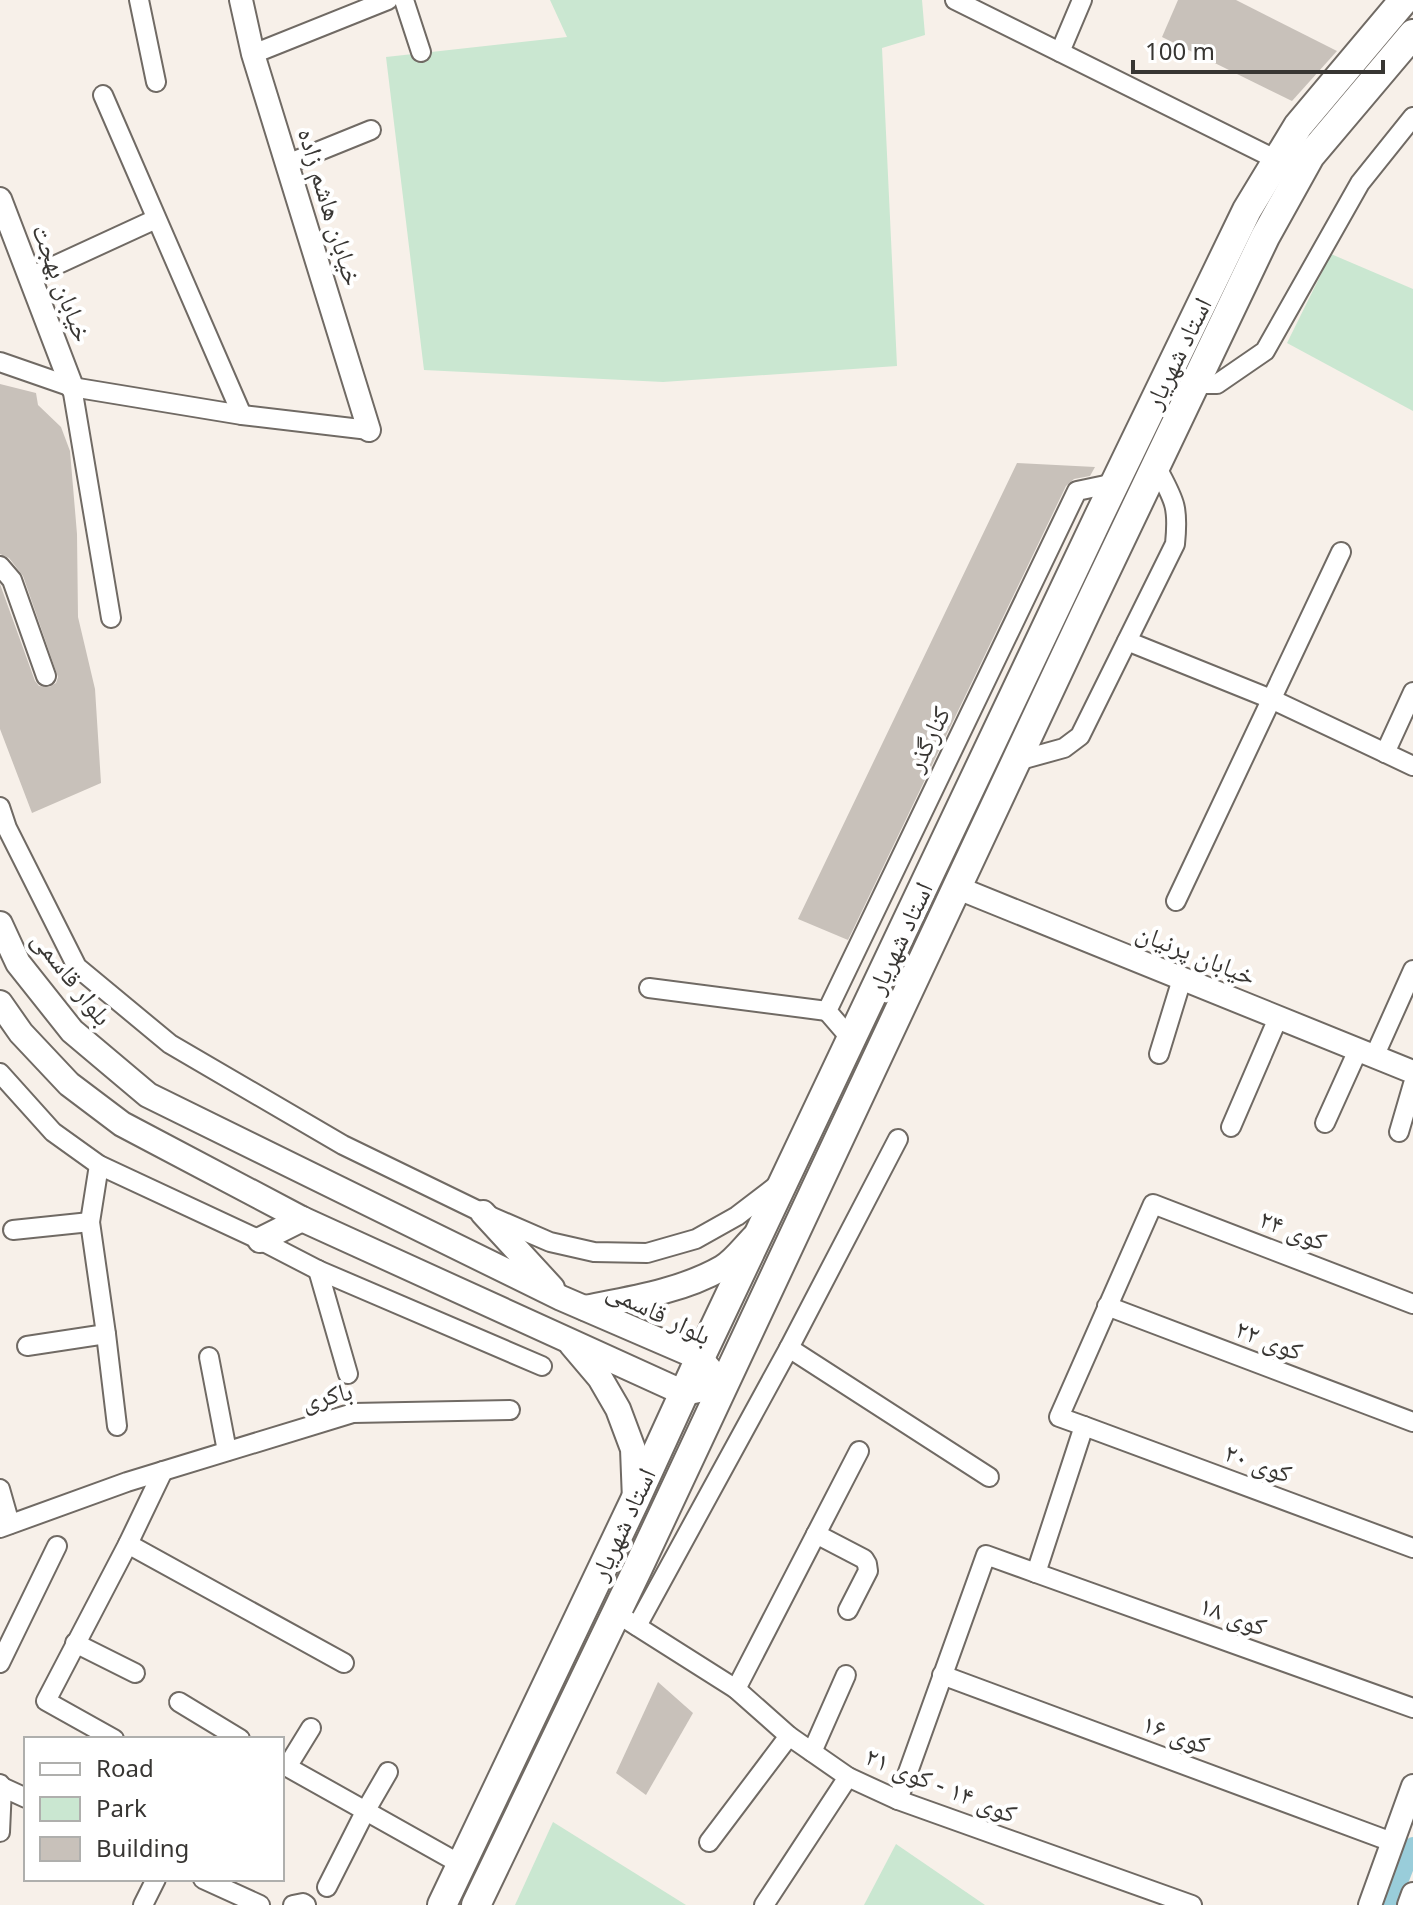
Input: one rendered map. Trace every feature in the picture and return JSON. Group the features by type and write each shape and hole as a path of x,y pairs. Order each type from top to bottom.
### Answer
{"main road":[{"name":"استاد شهریار","path":"442,1905 1099,516 1247,210 1298,126 1404,0"},
{"name":"استاد شهریار","path":"476,1905 626,1619 723,1385 1265,237 1310,156 1413,34"},
{"path":"1099,516 1126,529"},
{"name":"بلوار قاسمی","path":"0,924 18,963 72,1031 148,1095 561,1298 700,1358 723,1385 684,1393"},
{"path":"0,1003 21,1033 69,1084 122,1124 302,1219 684,1393"},
{"path":"483,1213 561,1298"},
{"path":"260,1240 302,1219"},
{"path":"585,1308 651,1295 725,1267 761,1230"},
{"path":"568,1340 600,1378 618,1409 633,1449 635,1500"}],"street":[{"path":"139,0 156,82"},
{"name":"خیابان هاشم زاده","path":"241,0 253,54 369,430"},
{"path":"253,54 388,0"},
{"path":"404,0 421,52"},
{"path":"955,0 1277,160"},
{"path":"1060,52 1082,0"},
{"path":"103,95 242,415"},
{"path":"1195,384 1217,384 1265,351 1360,183 1413,117"},
{"path":"287,164 371,130"},
{"name":"خیابان بهجت","path":"0,199 72,387"},
{"path":"30,277 156,219"},
{"path":"0,362 72,387 242,415 369,430"},
{"path":"72,387 111,618"},
{"path":"1017,761 1064,748 1080,736 1175,544 1178,519 1174,500 1156,466"},
{"name":"کنارگذر","path":"827,1011 1077,491 1115,483"},
{"path":"1176,901 1341,552"},
{"path":"0,566 12,580 46,676"},
{"path":"1127,641 1271,699 1413,766"},
{"path":"1385,753 1413,692"},
{"path":"0,807 7,828 77,967 170,1044 343,1145 483,1213 550,1242 594,1252 647,1253 696,1239 737,1216 785,1179"},
{"name":"خیابان پرنیان","path":"958,888 1413,1072"},
{"path":"1325,1123 1413,970"},
{"path":"1159,1054 1182,979"},
{"path":"649,988 827,1011 852,1040"},
{"path":"1231,1127 1278,1018"},
{"path":"0,1073 53,1132 99,1165 318,1270 542,1366"},
{"path":"1399,1132 1413,1084"},
{"path":"626,1619 789,1348 898,1139"},
{"path":"99,1165 90,1222 117,1426"},
{"name":"کوی ۲۴","path":"1107,1306 1153,1204 1413,1304"},
{"path":"13,1230 90,1222"},
{"path":"318,1270 348,1374"},
{"path":"1036,1573 1084,1426 1059,1417 1107,1306"},
{"name":"کوی ۲۲","path":"1107,1306 1413,1422"},
{"path":"27,1346 106,1334"},
{"path":"789,1348 989,1477"},
{"path":"209,1357 227,1451"},
{"name":"باکری","path":"5,1526 127,1482 353,1413 510,1410"},
{"name":"کوی ۲۰","path":"1084,1426 1413,1548"},
{"path":"736,1689 859,1451"},
{"path":"110,1737 46,1701 163,1471"},
{"path":"0,1489 5,1526"},
{"path":"816,1534 864,1559 867,1564 868,1571 848,1610"},
{"path":"128,1544 344,1663"},
{"path":"0,1663 57,1546"},
{"name":"کوی ۱۸","path":"942,1675 986,1555 1413,1708"},
{"name":"کوی ۱۴ - کوی ۲۱","path":"626,1619 736,1689 789,1736 848,1777 898,1800 1192,1905"},
{"path":"75,1643 135,1673"},
{"path":"812,1752 846,1675"},
{"path":"898,1800 942,1675"},
{"name":"کوی ۱۶","path":"942,1675 1392,1842"},
{"path":"179,1702 232,1737"},
{"path":"311,1728 284,1765 462,1865"},
{"path":"709,1842 789,1736"},
{"path":"327,1887 388,1772"},
{"path":"764,1905 848,1777"},
{"path":"0,1832 1,1786 24,1797"},
{"path":"1370,1905 1413,1786"},
{"path":"143,1905 155,1881"},
{"path":"207,1881 260,1905"},
{"path":"1409,1905 1413,1894"},
{"path":"293,1905 306,1905"}],"green space":[{"path":"550,0 922,0 925,35 882,48 897,366 663,382 424,370 386,57 567,37"},
{"path":"1331,254 1413,289 1413,411 1287,343"},
{"path":"553,1822 686,1905 515,1905"},
{"path":"896,1844 985,1905 864,1905"}],"building":[{"path":"1178,0 1236,0 1337,51 1292,101 1162,37"},
{"path":"0,384 36,393 38,405 61,427 70,451 77,534 78,617 95,689 101,783 32,813 0,729 0,584 35,681 39,686 49,687 56,683 58,677 23,576 9,558 0,554"},
{"path":"1017,463 1095,467 1090,476 1074,479 1066,486 848,940 798,919"},
{"path":"658,1682 693,1713 646,1795 616,1773"}],"waterway":[{"path":"1390,1905 1413,1846"}]}
